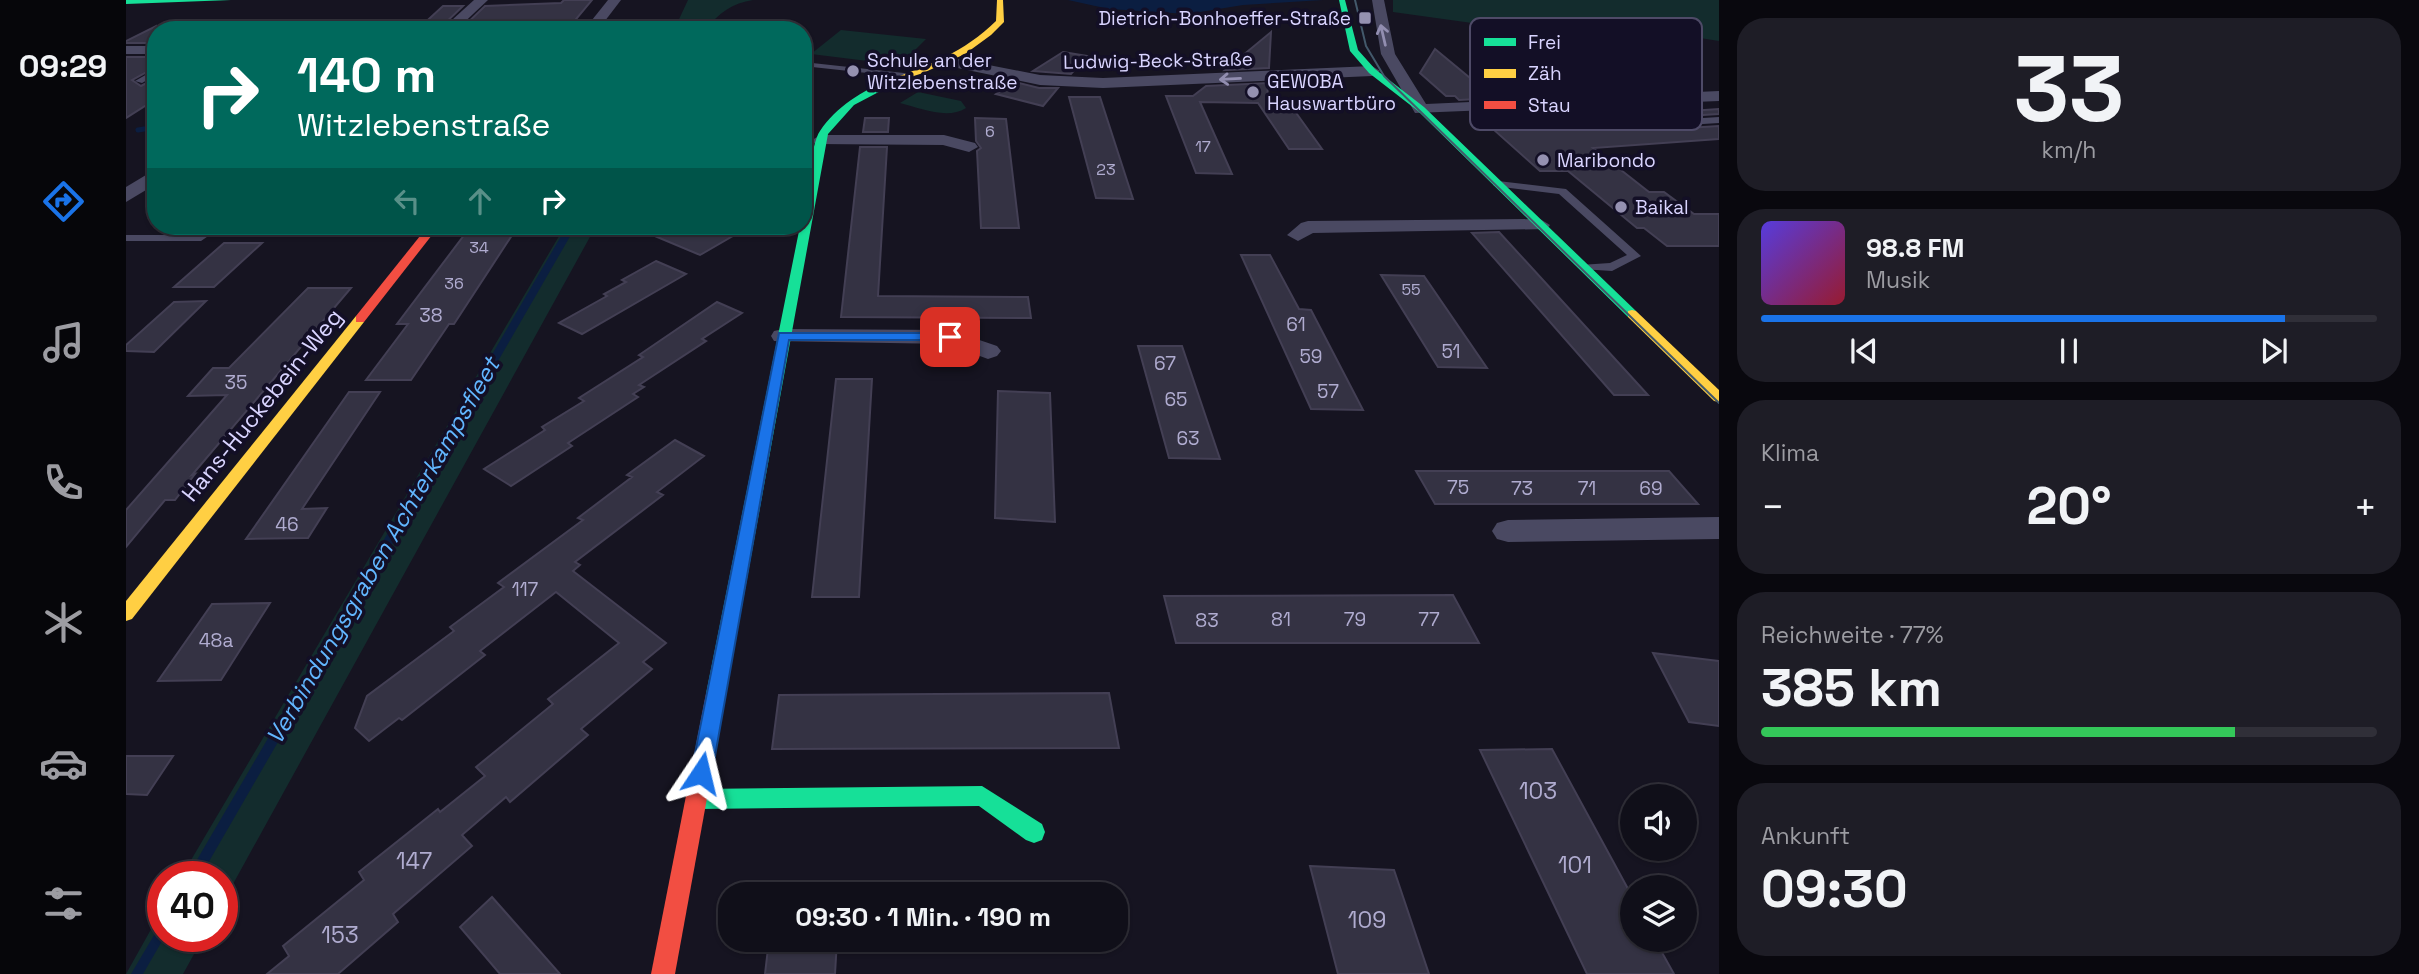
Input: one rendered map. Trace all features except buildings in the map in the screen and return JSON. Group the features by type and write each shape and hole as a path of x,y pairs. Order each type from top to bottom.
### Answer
{"street":[{"path":"127,3 228,0"},
{"path":"458,21 482,0"},
{"path":"598,21 615,0"},
{"path":"812,186 821,140 827,126 853,102 948,62 982,42 1000,22 1000,0"},
{"path":"1342,0 1354,51 1372,71 1421,109 1719,398"},
{"path":"1378,0 1388,54 1421,109"},
{"path":"126,50 147,50"},
{"name":"Ludwig-Beck-Straße","path":"948,62 1040,80 1103,83 1372,71"},
{"path":"1702,99 1719,107"},
{"path":"1421,109 1470,108"},
{"path":"821,140 944,140 969,147"},
{"path":"126,196 147,181"},
{"path":"1298,235 1308,227 1540,225"},
{"name":"Hans-Huckebein-Weg","path":"126,614 428,235"},
{"path":"663,974 803,235"},
{"path":"783,336 950,337 988,351"},
{"path":"1508,531 1719,528"},
{"path":"696,799 982,796 1034,832"}],"lane":[{"path":"812,65 913,76"},
{"path":"139,81 147,76"},
{"path":"1498,184 1562,191 1636,256 1612,267 1584,267"},
{"path":"126,239 201,238 205,235"}],"green space":[{"path":"688,0 753,0 726,10 714,21 678,21"},
{"path":"1393,0 1719,0 1719,41 1702,38 1702,18 1470,18 1470,23 1393,12"},
{"path":"841,30 926,39 900,65 812,53"},
{"path":"918,92 961,101 966,108 942,113 900,103"},
{"path":"560,235 591,235 238,875 238,861 190,861"},
{"path":"147,937 147,952 195,952 183,974 126,974"}],"water":[{"path":"1068,0 1323,0 1243,5 1188,14 1109,9"},
{"name":"Verbindungsgraben Achterkampsfleet","path":"562,235 571,235 209,861 196,861"},
{"path":"147,947 147,952 156,952 143,974 131,974"}],"waterway":[{"path":"138,130 147,128"}],"tram line":[{"path":"1355,0 1366,46 1384,76 1719,403"}],"traffic: fast":[{"path":"126,2 228,0"},
{"path":"1342,0 1354,51 1372,71 1421,109 1632,314"},
{"path":"812,191 823,133 851,103 889,83"},
{"path":"716,694 804,235"},
{"path":"697,799 982,796 1034,832"}],"traffic: slow":[{"path":"889,83 949,59 975,44 1000,22 1000,0"},
{"path":"1632,314 1719,398"},
{"path":"126,614 360,319"}],"traffic: jam":[{"path":"360,319 427,235"},
{"path":"663,974 716,694"}],"place":[{"name":"Dietrich-Bonhoeffer-Straße","path":"1365,18"},
{"name":"Schule an der Witzlebenstraße","path":"853,71"},
{"name":"GEWOBA Hauswartbüro","path":"1253,92"},
{"name":"Maribondo","path":"1543,160"},
{"name":"Baikal","path":"1621,207"}],"route":[{"path":"701,773 783,336 950,337"}]}
